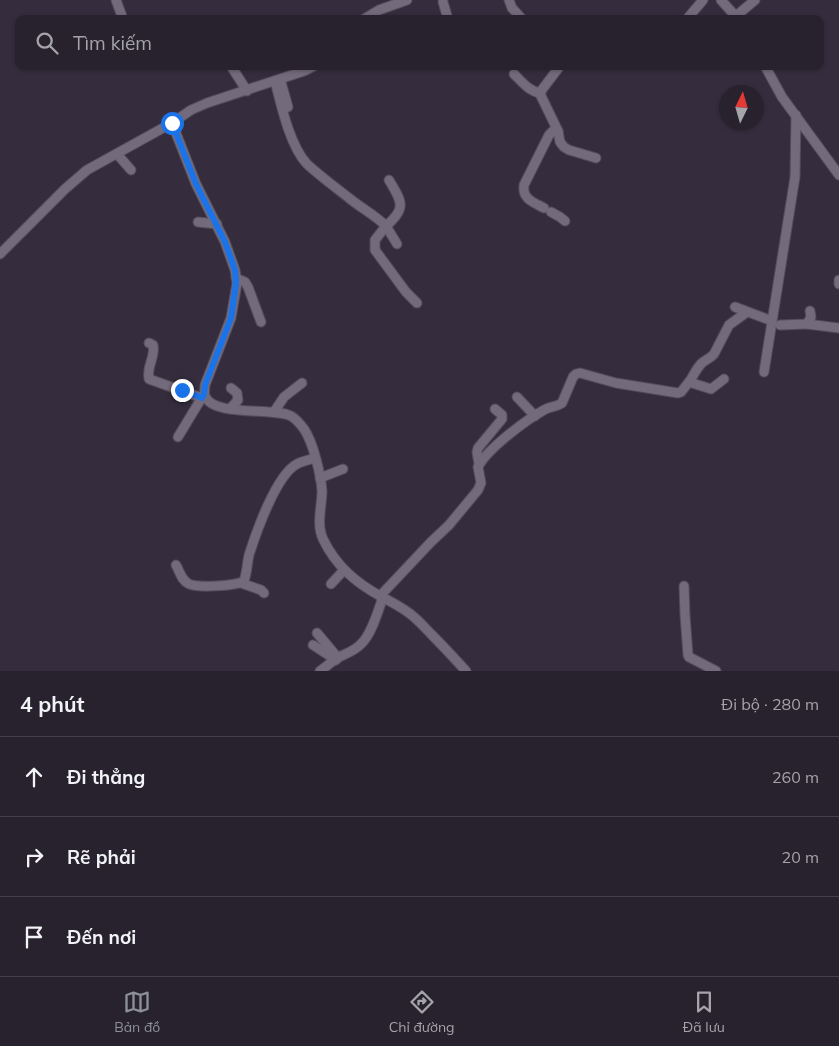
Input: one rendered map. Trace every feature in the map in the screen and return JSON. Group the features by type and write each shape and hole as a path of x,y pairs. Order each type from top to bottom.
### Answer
{"street":[{"path":"116,0 122,15"},
{"path":"371,15 407,0"},
{"path":"509,0 512,8 518,15"},
{"path":"690,15 703,0"},
{"path":"721,0 735,15"},
{"path":"739,15 755,0"},
{"path":"443,2 447,15"},
{"path":"234,70 247,91"},
{"path":"0,254 65,189 87,170 172,123 191,110 306,70"},
{"path":"540,93 557,70"},
{"path":"767,70 782,97 839,175"},
{"path":"514,74 529,89 540,93"},
{"path":"278,80 288,107"},
{"path":"278,80 283,114 298,150 306,163 350,200 386,226 397,244"},
{"path":"540,93 558,130 560,142 564,147 596,158"},
{"path":"764,372 775,324 795,177 796,115"},
{"path":"172,123 196,184 225,242 236,278 231,318 205,385 203,396 178,437"},
{"path":"558,130 553,131 549,135 524,185 523,192 524,196 565,221"},
{"path":"117,154 131,170"},
{"path":"389,180 399,195 401,206 398,214 375,240 375,250 406,292 417,303"},
{"path":"198,222 217,224"},
{"path":"236,278 245,282 248,287 261,322"},
{"path":"735,307 775,324 807,324 839,328"},
{"path":"807,324 811,317 810,311"},
{"path":"479,464 489,452 519,427 545,409 562,403 574,375 578,373 616,383 678,394 690,382 702,362 714,354 729,324 747,312"},
{"path":"149,342 153,345 154,349 148,372 149,379 203,396 208,401 230,409 274,412 291,416 302,425 309,436 320,478 322,490 320,526 323,538 340,566 350,576 414,617 466,671"},
{"path":"690,382 711,389 724,379"},
{"path":"274,412 284,397 302,383"},
{"path":"230,409 238,400 237,393 232,388"},
{"path":"517,398 535,416"},
{"path":"320,671 337,659 352,652 361,644 367,637 381,596 449,525 478,490 481,483 478,470 478,448 502,419 502,415 495,409"},
{"path":"242,583 245,580 249,556 260,520 275,491 292,468 297,464 315,458"},
{"path":"320,478 343,469"},
{"path":"176,566 182,579 190,585 212,586 242,583 264,593"},
{"path":"331,584 344,570"},
{"path":"684,586 688,655 716,671"},
{"path":"317,633 337,659"},
{"path":"313,646 337,659"}],"route":[{"path":"172,123 196,184 225,242 235,270 236,283 231,318 205,385 202,398 182,390"}]}
